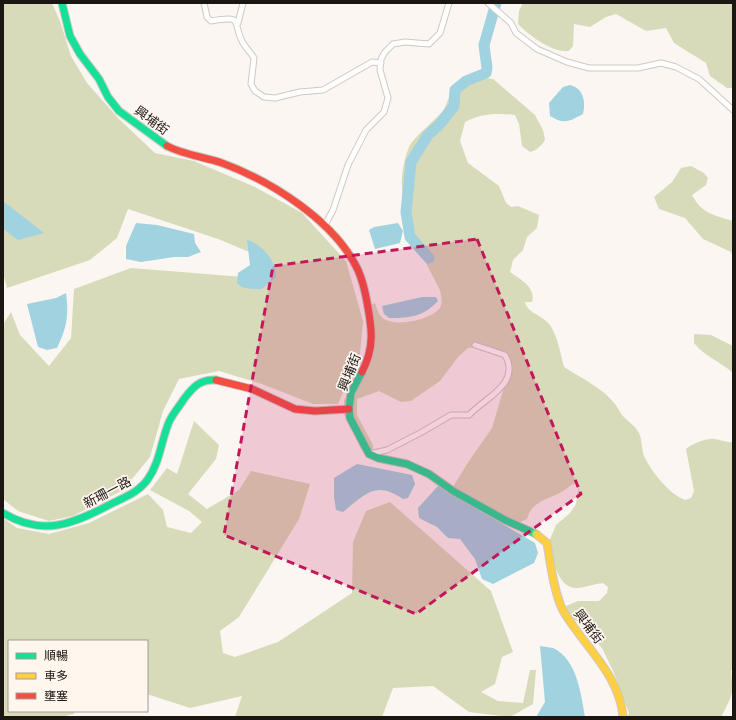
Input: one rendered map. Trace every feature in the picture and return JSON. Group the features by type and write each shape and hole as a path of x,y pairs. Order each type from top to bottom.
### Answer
{"street":[{"name":"興埔街","path":"62,3 70,36 80,54 99,79 108,97 119,111 160,142 171,148 222,164 258,179 293,200 324,225 347,251 358,270 364,288 372,328 368,360 352,393 349,409 350,418 369,454 378,458 408,464 430,474 453,491 479,504 505,520 540,536 547,543 551,571 564,613 608,671 622,703 623,717"},
{"path":"204,3 207,16 211,21 224,18 233,19 238,23"},
{"path":"243,3 238,23 243,44 254,58 251,84 255,91 264,96 275,98 300,92 323,90 372,62 381,63"},
{"path":"324,225 333,210 348,165 362,137 366,130 384,112 388,98 380,70 385,52 393,44 405,42 429,44 440,33 449,3"},
{"path":"488,3 511,22 516,33 537,50 567,62 589,68 638,68 661,63 676,66 699,79 733,110"},
{"path":"369,454 387,450 422,432 451,414 469,415 502,387 510,371 510,364 505,355 475,345"},
{"name":"新珊一路","path":"3,513 12,520 29,526 44,528 62,526 96,512 140,488 153,471 169,421 190,390 197,384 206,380 251,389 294,409 308,412 349,409"}],"highlighted area":[{"path":"477,239 581,494 416,614 224,535 273,266"}],"green space":[{"path":"3,3 52,3 60,21 71,56 87,83 119,119 155,153 194,161 255,187 302,213 346,261 363,321 360,354 338,404 313,404 262,384 219,371 179,379 163,411 150,457 123,490 73,516 49,521 18,511 3,499 3,334 4,323 11,312 20,335 49,366 71,338 74,289 131,268 256,278 264,258 218,239 128,209 117,238 90,260 7,288 3,273"},
{"path":"523,3 733,3 733,88 727,88 710,76 706,63 674,43 666,28 646,31 616,14 606,17 590,27 574,24 573,46 569,51 555,49 534,38 518,24 519,11"},
{"path":"476,77 493,79 535,115 543,130 545,140 539,148 530,152 522,146 519,124 515,115 489,114 465,122 460,141 468,163 499,186 506,203 511,207 518,206 539,215 537,228 527,237 523,250 513,260 510,272 527,284 530,288 533,297 532,302 525,302 532,312 544,319 553,330 564,367 598,388 610,398 622,415 639,433 644,456 656,475 667,488 685,500 691,498 694,491 686,449 697,442 710,439 733,442 732,691 730,700 721,717 627,717 629,713 614,673 602,648 581,624 569,616 566,606 578,601 599,601 607,593 608,587 603,583 578,588 571,587 566,584 557,572 548,544 556,525 570,513 576,504 579,483 572,484 558,494 537,504 529,513 527,519 518,523 470,502 454,489 454,485 492,428 508,374 506,357 489,346 468,348 458,357 440,381 411,401 401,402 379,391 357,399 357,415 373,445 373,452 370,454 361,449 344,414 344,400 357,382 370,345 369,306 375,303 378,312 384,319 389,321 405,322 429,316 436,312 441,306 442,299 440,290 422,256 408,222 402,185 403,167 411,143 442,112 453,90 460,84"},
{"path":"691,166 704,173 708,178 706,185 692,195 696,201 709,213 733,221 733,257 731,252 703,239 685,218 659,209 654,197 672,182 681,168"},
{"path":"694,334 711,335 733,346 733,373 698,348 694,343"},
{"path":"194,421 219,445 216,459 188,494 207,509 239,490 251,471 310,484 299,519 239,617 220,631 223,653 235,657 278,642 352,593 353,542 366,511 390,502 491,591 513,652 502,657 495,684 481,692 498,701 523,703 530,670 536,670 533,704 510,717 469,712 433,686 393,688 382,717 235,717 242,696 190,708 148,694 148,640 8,640 8,712 74,712 74,714 60,717 3,717 3,518 17,528 49,534 89,523 148,494 163,510 167,527 191,533 202,522 189,511 150,490 167,468 177,474"}],"water":[{"path":"570,85 581,92 584,100 583,114 567,121 555,119 550,116 549,103 563,87"},
{"path":"3,201 44,233 18,240 3,229"},
{"path":"136,223 157,225 194,234 195,243 201,252 188,257 174,257 141,262 126,259 126,246"},
{"path":"398,223 403,231 400,243 375,249 369,230 374,227"},
{"path":"247,240 255,243 262,249 269,256 274,265 276,277 262,289 245,288 237,283 238,273 250,265"},
{"path":"66,293 66,321 63,334 57,348 47,350 38,347 27,304 56,298"},
{"path":"422,297 436,297 438,301 427,310 416,316 389,318 384,314 382,306"},
{"path":"357,464 412,475 415,484 408,498 403,499 394,493 385,490 378,490 365,495 343,512 336,510 334,478"},
{"path":"438,486 535,543 538,553 534,563 493,584 482,579 475,559 460,539 448,538 437,527 419,518 418,508"},
{"path":"540,646 553,648 568,660 573,669 582,698 585,717 536,717 545,702"}],"waterway":[{"path":"429,258 410,237 406,212 411,162 428,135 440,124 454,106 455,90 466,81 486,73 487,68 484,45 496,3"}],"traffic: fast":[{"path":"62,3 70,36 80,54 99,79 108,97 119,111 167,146"},
{"path":"362,372 351,393 349,409 350,418 369,454 378,458 407,464 429,474 453,491 505,520 536,534"},
{"path":"3,513 31,525 58,525 84,517 131,494 144,484 152,472 158,459 169,422 184,399 201,382 216,380"}],"traffic: slow":[{"path":"536,534 547,543 553,580 561,607 573,627 609,675 621,702 623,717"}],"traffic: jam":[{"path":"167,146 180,152 222,163 261,180 300,205 318,219 334,235 348,252 358,270 366,298 371,329 371,346 362,372"},
{"path":"216,380 252,389 295,409 315,411 349,409"}]}
